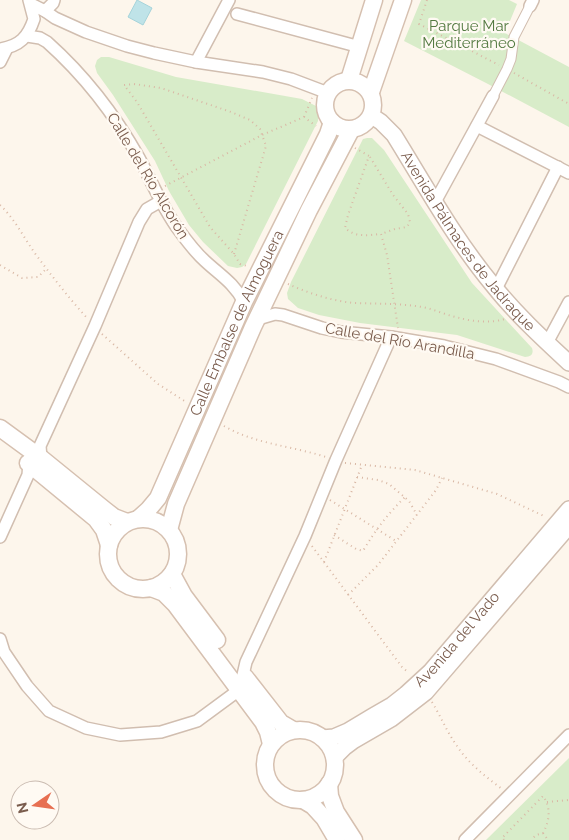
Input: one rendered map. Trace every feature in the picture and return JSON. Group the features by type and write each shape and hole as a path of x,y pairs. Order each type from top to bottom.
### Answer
{"main road":[{"path":"349,80 374,0"},
{"path":"371,92 359,82 349,80 322,90 330,128 340,128 348,136 372,116 373,102 371,92 403,0"},
{"name":"Calle Embalse de Almoguera","path":"132,521 148,510 158,498 244,302 330,128"},
{"name":"Calle Embalse de Almoguera","path":"168,530 176,504 212,420 276,279 309,210 348,136"},
{"path":"0,428 96,519 104,530 109,545"},
{"path":"0,442 35,461 114,517 132,521 149,519 160,523 168,530 174,538 177,547 176,565 172,574 166,580 151,588 144,589 130,586 118,578 111,567 108,554 113,536 119,528 132,521"},
{"path":"172,574 184,596 243,683 268,732 271,744"},
{"path":"151,588 164,593 280,723 293,730"},
{"path":"293,730 314,732 322,738 330,747 334,758 335,767 329,784 322,792 302,800 290,799 279,793 269,782 266,774 267,752 271,744 277,738 293,730"},
{"path":"329,784 330,796 336,812 354,840"},
{"path":"302,800 319,812 337,840"}],"street":[{"path":"50,14 54,0"},
{"path":"196,62 229,0"},
{"path":"30,2 86,32 127,46 154,54 263,72 322,90"},
{"path":"0,62 4,48 18,43 27,36 34,19 30,2"},
{"path":"435,202 507,69 511,59 514,38 532,3"},
{"path":"34,19 50,14"},
{"path":"237,14 360,47"},
{"name":"Calle del Río Alcorón","path":"27,36 40,38 48,42 85,80 107,107 125,134 169,216 188,243 228,281 244,302"},
{"name":"Avenida Pálmaces de Jadraque","path":"372,116 394,135 456,236 496,289 530,327 569,363"},
{"path":"477,126 569,173"},
{"path":"496,289 558,167"},
{"path":"0,537 95,326 139,222 147,209 161,201"},
{"path":"547,342 569,302"},
{"name":"Calle del Río Arandilla","path":"258,319 275,314 283,315 322,328 341,332 395,337 444,346 496,359 569,387"},
{"path":"0,639 4,652 27,686 49,711 86,728 120,735 162,732 197,721 235,693 243,683 246,662 305,536 336,460 395,337"},
{"name":"Avenida del Vado","path":"334,758 353,741 391,719 422,687 430,672 563,524 569,509"},
{"name":"Avenida del Vado","path":"322,738 334,737 348,731 422,687"},
{"path":"465,840 569,735"}],"path":[{"path":"427,0 419,24 507,69 569,104"},
{"path":"234,254 266,146 260,129 250,120 231,112 161,88 134,84 124,85 138,102 210,227 234,254 240,264 259,270"},
{"path":"155,190 262,135 304,117 322,90"},
{"path":"304,117 330,128"},
{"path":"348,136 369,156 393,195 408,214 410,222 407,227 395,228 381,234 362,236 350,233 345,228 348,214 369,156"},
{"path":"0,205 68,297 108,340 158,384 197,409"},
{"path":"381,234 387,255 395,304 395,337"},
{"path":"0,266 22,278 38,277 47,268"},
{"path":"276,279 298,289 353,303 395,304 428,308 462,319 495,322 520,315"},
{"path":"212,420 230,430 266,443 350,464 415,470 496,494 563,524"},
{"path":"324,562 362,465"},
{"path":"357,477 378,480 389,484 409,500 417,515"},
{"path":"348,595 378,565 436,490 442,478"},
{"path":"322,495 396,541"},
{"path":"334,535 356,549 364,551 376,529 405,497"},
{"path":"305,536 402,667 422,687 458,748 490,780 510,794"},
{"path":"504,840 502,838 542,796 548,802 548,822 542,832 530,840"},
{"path":"548,802 569,800"},
{"path":"542,832 548,840"}],"green space":[{"name":"Parque Mar Mediterráneo","path":"421,0 509,0 517,4 505,33 569,67 569,127 404,41"},
{"path":"101,57 109,57 176,77 302,99 316,106 318,121 246,264 242,267 228,266 203,242 189,225 169,191 155,161 97,73 95,66 97,60"},
{"path":"372,138 384,150 472,283 532,348 533,352 530,356 525,357 457,335 360,323 319,315 298,308 288,299 287,293 291,282 363,139"},
{"path":"569,758 569,840 486,840"}],"water":[{"path":"137,0 152,8 143,25 128,17"}]}
